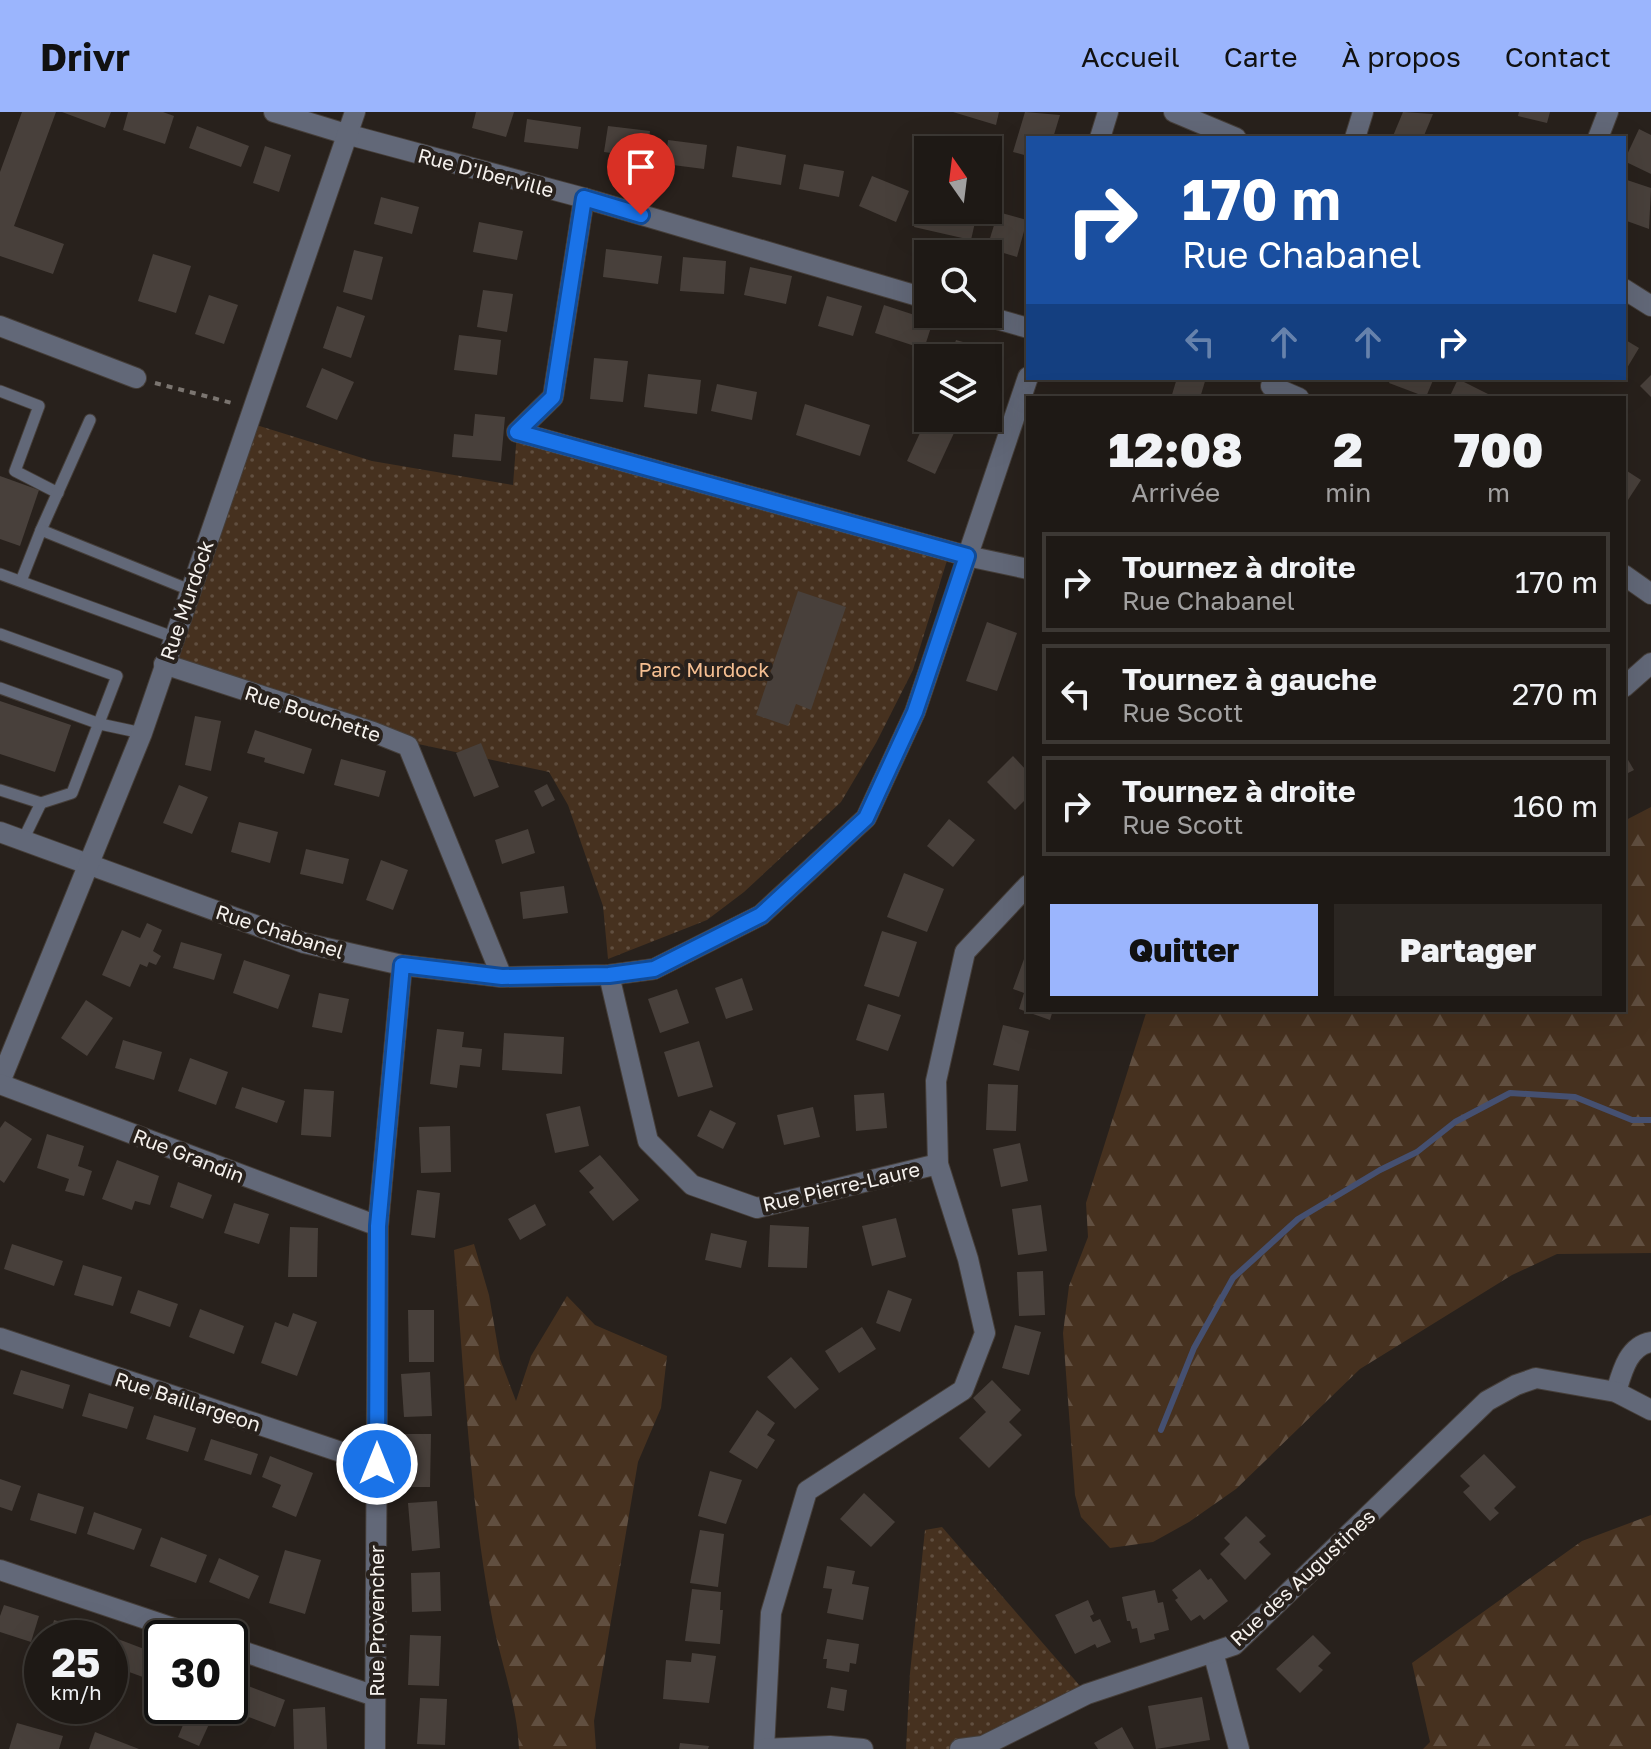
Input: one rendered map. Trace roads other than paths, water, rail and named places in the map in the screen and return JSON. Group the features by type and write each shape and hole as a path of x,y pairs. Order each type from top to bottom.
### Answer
{"street":[{"name":"Rue D'Iberville","path":"274,112 584,198 914,295"},
{"name":"Rue Murdock","path":"0,1083 142,733 355,112"},
{"path":"1101,136 1108,112"},
{"path":"1174,112 1231,136"},
{"path":"1356,136 1363,112"},
{"path":"1599,136 1608,112"},
{"path":"584,198 553,397 517,432 967,556 1026,569"},
{"path":"1626,290 1651,306"},
{"path":"1002,321 1026,327"},
{"path":"0,326 136,378"},
{"name":"Rue Chabanel","path":"0,832 304,943 402,965 502,977 609,975 654,969 761,915 866,818 915,712 1027,380"},
{"path":"1271,387 1294,396"},
{"path":"1626,576 1651,594"},
{"path":"1626,685 1651,663"},
{"name":"Rue Bouchette","path":"164,664 408,746 502,977"},
{"path":"863,1749 830,1746 764,1749 771,1613 807,1491 963,1390 985,1333 968,1259 938,1164 936,1081 965,952 1026,887"},
{"name":"Rue Provencher","path":"375,1749 378,1226 402,965"},
{"name":"Rue Pierre-Laure","path":"609,975 648,1141 692,1185 757,1208 938,1164"},
{"name":"Rue Grandin","path":"0,1083 378,1226"},
{"name":"Rue Baillargeon","path":"0,1338 377,1464"},
{"path":"1616,1392 1625,1363 1640,1345 1651,1342"},
{"name":"Rue des Augustines","path":"960,1749 983,1746 1087,1694 1234,1645 1487,1401 1516,1385 1536,1378 1616,1392 1651,1410"},
{"path":"0,1570 149,1620"},
{"path":"1213,1652 1239,1749"},
{"path":"248,1653 375,1696"}],"lane":[{"path":"0,391 39,406 15,471 58,493"},
{"path":"21,581 90,420"},
{"path":"41,530 190,590"},
{"path":"0,574 173,637"},
{"path":"0,634 117,676 72,793 41,803 0,790"},
{"path":"0,688 100,724 142,733"},
{"path":"23,840 41,803"}],"waterway":[{"path":"1161,1430 1194,1348 1233,1278 1298,1219 1380,1170 1417,1152 1455,1122 1510,1093 1575,1097 1632,1120 1651,1120"}],"park label":[{"name":"Parc Murdock","path":"704,669"}]}
